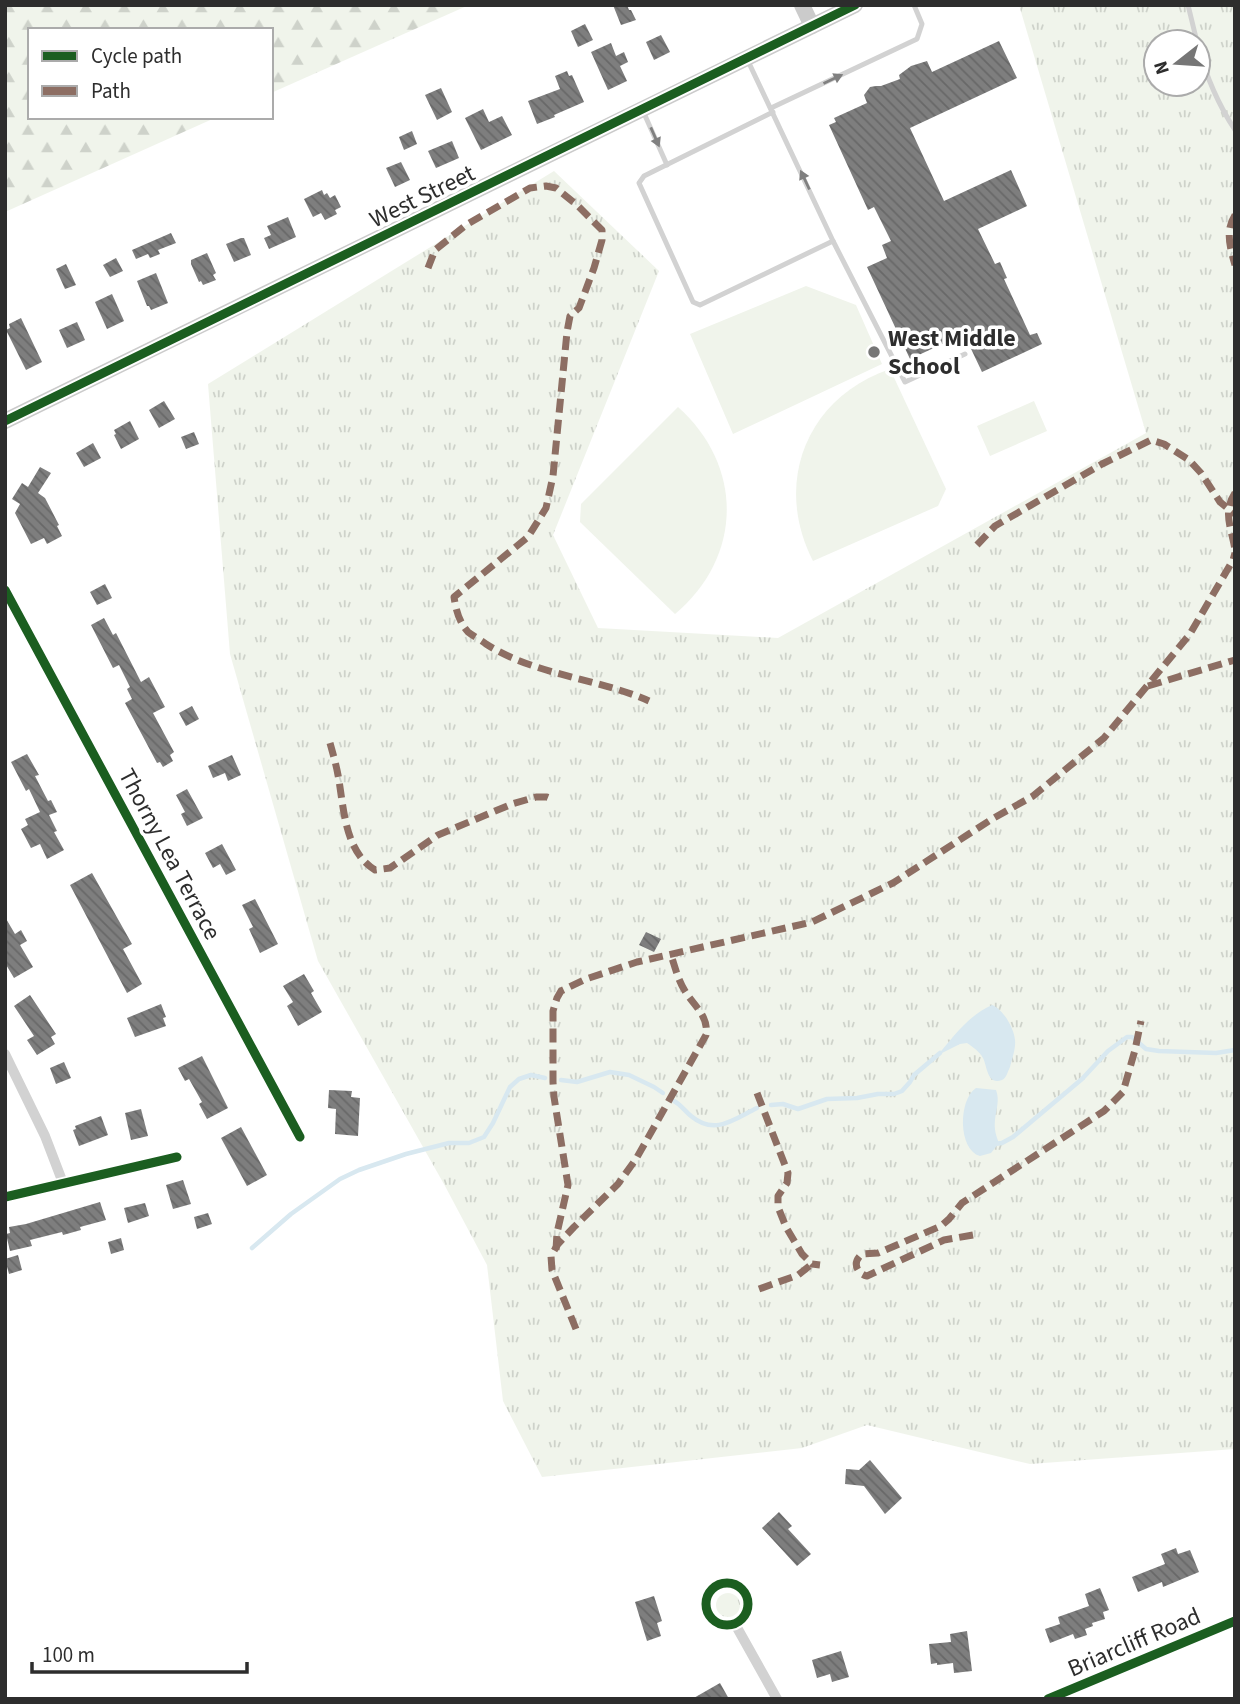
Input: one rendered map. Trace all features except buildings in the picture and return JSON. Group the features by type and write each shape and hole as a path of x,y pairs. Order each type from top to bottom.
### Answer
{"street":[{"path":"802,5 812,26"},
{"name":"West Street","path":"5,421 855,5"},
{"name":"Thorny Lea Terrace","path":"5,590 300,1137"},
{"path":"5,1054 45,1136 63,1183"},
{"path":"5,1197 177,1157"},
{"path":"716,1585 738,1585 747,1597 747,1612 735,1624 718,1623 705,1608 707,1595 716,1585"},
{"name":"Briarcliff Road","path":"1048,1699 1235,1621"},
{"path":"735,1624 777,1699"}],"lane":[{"path":"834,242 700,305 696,304 639,183 645,176 772,110 917,39 922,24 914,5"},
{"path":"1188,5 1194,28"},
{"path":"747,58 834,242 905,382 965,354"},
{"path":"1212,86 1235,130"},
{"path":"642,109 667,165"}],"green space":[{"path":"5,5 469,5 273,92 273,28 28,28 28,119 213,119 5,212"},
{"path":"1019,5 1235,5 1235,1449 1030,1464 867,1425 802,1448 542,1477 503,1401 487,1265 318,961 230,654 208,384 554,171 659,271 553,535 598,628 778,638 1146,433"},
{"path":"806,286 856,305 882,364 733,434 690,334"},
{"path":"890,369 946,489 938,506 813,561 801,532 796,502 798,474 805,447 818,422 837,400 861,382"},
{"path":"1034,401 1047,431 990,456 977,426"},
{"path":"678,407 700,430 715,456 724,483 727,511 723,539 713,566 697,591 675,614 580,522 581,504"},
{"path":"728,1593 737,1596 740,1605 737,1614 728,1617 719,1614 716,1605 719,1596"}],"shaded area":[{"path":"992,1005 1000,1010 1007,1020 1015,1040 1008,1073 997,1081 990,1078 983,1058 967,1043 938,1055 969,1020"},
{"path":"976,1088 996,1090 998,1098 995,1126 999,1143 991,1153 980,1156 968,1145 963,1124 966,1103"}],"waterway":[{"path":"994,1144 1013,1137 1127,1037 1132,1037 1146,1049 1159,1051 1216,1053 1235,1050"},
{"path":"771,1105 783,1104 798,1109 827,1099 894,1094 902,1091 914,1075 940,1053"},
{"path":"561,1080 577,1082 610,1072 629,1075 663,1093"},
{"path":"252,1248 291,1214 340,1179 406,1154 449,1143 469,1143 484,1137 510,1087 519,1079 531,1075 545,1078"},
{"path":"674,1101 691,1116 708,1125 724,1124 757,1108"}],"marked path":[{"path":"428,268 435,250 466,225 530,188 556,188 602,230 594,268 579,308 570,316 553,476 546,508 528,537 454,597 462,624 468,632 486,644 524,663 649,701"},
{"path":"1235,215 1229,233 1235,265"},
{"path":"977,545 995,526 1102,464 1151,440 1164,444 1189,460 1220,502 1235,514"},
{"path":"1235,493 1228,514 1235,550"},
{"path":"556,1250 557,1233 568,1185 553,1082 553,1011 561,991 586,979 637,962 812,922 893,883 992,819 1033,796 1104,738 1190,634 1235,553"},
{"path":"1148,686 1235,660"},
{"path":"330,743 351,840 357,852 375,870 390,868 438,835 512,804 536,797 552,799"},
{"path":"576,1329 552,1270 551,1256 558,1244 618,1184 636,1159 706,1035 703,1017 683,987 671,955"},
{"path":"973,1235 944,1240 867,1276 860,1272 857,1266 857,1260 862,1254 878,1253 941,1226 962,1203 1104,1111 1123,1092 1141,1021"},
{"path":"757,1093 788,1173 787,1183 778,1196 778,1207 802,1254 812,1264 820,1265"},
{"path":"759,1289 798,1275 812,1264"}],"cycle path":[{"path":"5,421 855,5"},
{"path":"5,590 300,1137"},
{"path":"5,1197 177,1157"},
{"path":"727,1583 742,1589 748,1604 742,1619 727,1625 712,1619 706,1604 712,1589 727,1583"},
{"path":"1048,1699 1235,1621"}],"place":[{"name":"West Middle School","path":"874,352"}]}
